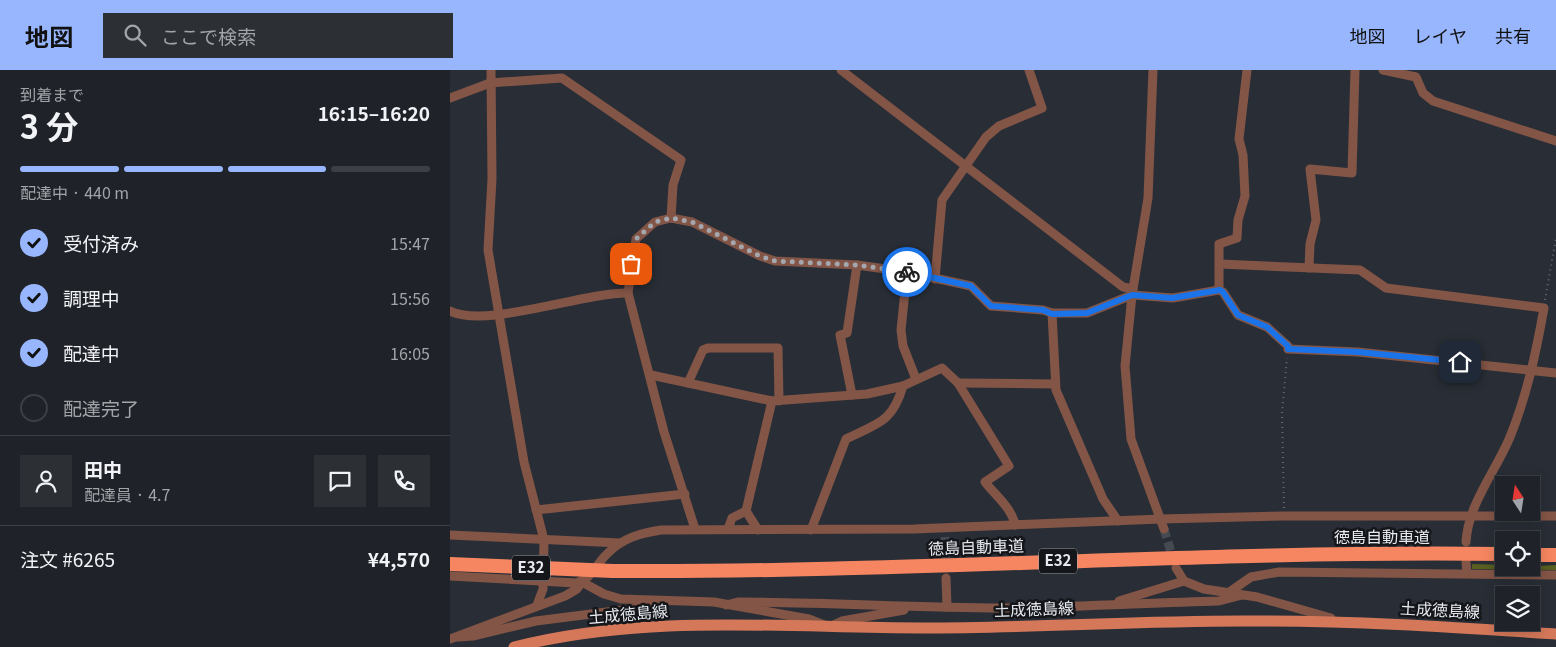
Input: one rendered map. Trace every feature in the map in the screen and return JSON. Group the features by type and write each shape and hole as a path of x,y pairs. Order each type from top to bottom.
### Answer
{"highway":[{"name":"徳島自動車道","path":"450,564 613,571 843,569 1242,555 1495,554"},
{"path":"1540,555 1556,555"}],"main road":[{"name":"土成徳島線","path":"514,647 595,632 668,626 1004,627 1242,621 1352,623 1556,634"}],"street":[{"path":"491,70 492,179 488,250 524,462 544,540 544,583 537,605"},
{"path":"841,70 1123,287 1133,292 1172,298 1220,290"},
{"path":"935,279 942,200 986,137 999,126 1042,108 1029,70"},
{"path":"1152,70 1148,198 1133,292 1125,366 1131,439 1164,529"},
{"path":"1247,70 1239,139 1245,176 1245,196 1238,220 1236,238 1219,244 1220,290 1238,315 1267,327 1288,346 1288,349 1358,352 1556,373"},
{"path":"1309,268 1310,244 1316,220 1310,169 1352,173 1355,123 1355,70"},
{"path":"1383,70 1416,77 1423,93 1432,101 1556,141"},
{"path":"450,98 490,83 564,74 681,160 673,185 671,218"},
{"path":"695,529 664,432 651,375 628,293 636,239 655,222 671,218 692,222 760,256 775,261 857,265 908,272 971,286 991,306 1043,310 1052,314 1087,313 1133,292"},
{"path":"1220,264 1360,270 1386,288 1544,308 1526,397 1509,439 1467,524 1466,542"},
{"path":"852,395 840,335 847,333 857,265"},
{"path":"908,272 902,330 903,346 916,379"},
{"path":"451,312 477,316 499,314 628,293"},
{"path":"1052,314 1056,384 1061,403 1103,499 1118,521"},
{"path":"688,383 703,350 778,348 776,401 746,511 758,530"},
{"path":"651,375 776,401 852,395 903,386 942,368 958,383 1009,466 985,482 1002,500 1014,519 1015,525"},
{"path":"958,383 1056,384"},
{"path":"811,530 846,439 882,422 894,411 903,386"},
{"path":"536,510 685,494"},
{"path":"728,529 732,518 746,511"},
{"path":"451,637 565,596 577,589 591,575 606,554 620,543 650,531 728,529 945,532 1015,525 1161,519 1284,516 1556,516"},
{"path":"450,535 620,543"},
{"path":"1466,562 1467,573"},
{"path":"1176,568 1184,581 1204,589 1242,595 1352,623"},
{"path":"1228,593 1251,577 1279,572 1556,575"},
{"path":"450,576 544,583 582,582 604,594 621,599 714,602 809,619 829,627 842,621 914,606"},
{"path":"946,578 947,607"},
{"path":"1110,604 1184,581"},
{"path":"726,605 738,602 816,602 947,607 1110,604 1218,601 1242,595"},
{"path":"451,637 473,636 536,622 656,606 678,601"}],"path":[{"path":"1544,308 1556,238"},
{"path":"1284,516 1282,413 1288,349"}],"green space":[{"path":"1472,564 1495,565 1495,569 1472,569"},
{"path":"1556,565 1556,570 1540,570 1540,566"}],"tunnel":[{"path":"1164,529 1174,562"},
{"path":"945,537 946,569"}],"way so far":[{"path":"631,264 636,239 655,222 671,218 692,222 760,256 775,261 857,265 907,272"}],"route":[{"path":"907,272 971,286 991,306 1043,310 1052,314 1087,313 1132,295 1172,298 1220,290 1238,315 1248,321 1267,327 1277,334 1288,346 1288,349 1358,352 1460,362"}]}
